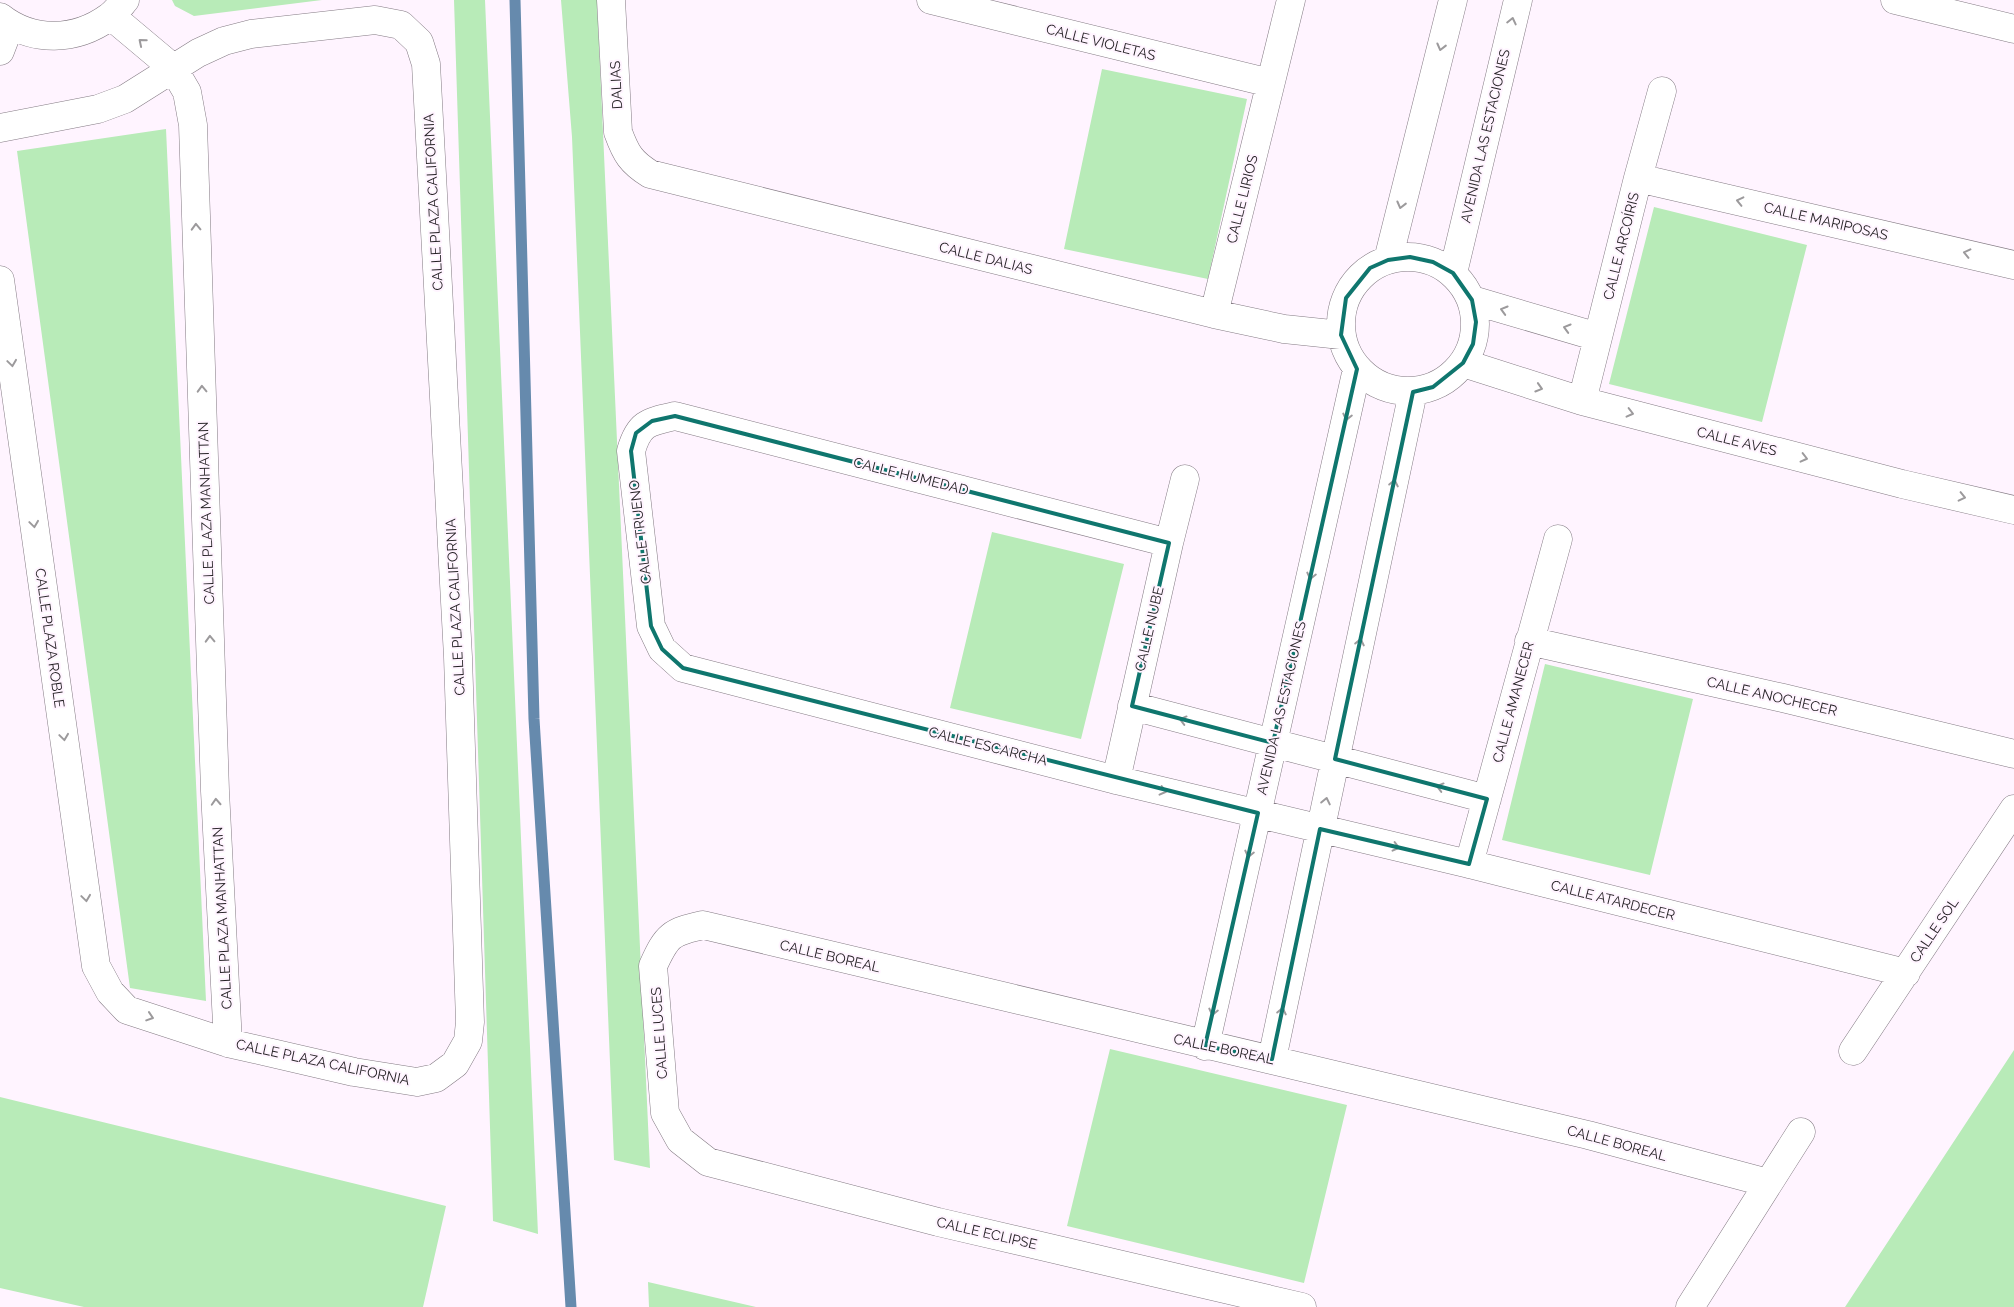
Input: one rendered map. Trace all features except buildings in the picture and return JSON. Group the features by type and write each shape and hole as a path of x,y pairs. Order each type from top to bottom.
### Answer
{"street":[{"name":"DALIAS","path":"611,0 618,132 625,151 635,165"},
{"name":"CALLE VIOLETAS","path":"931,0 1270,83"},
{"name":"CALLE LIRIOS","path":"1214,314 1291,0"},
{"path":"1388,260 1453,0"},
{"name":"AVENIDA LAS ESTACIONES","path":"1453,273 1518,0"},
{"path":"1910,2 2014,29"},
{"path":"0,51 5,21 26,32 46,36 66,36 90,29 118,8"},
{"name":"CALLE PLAZA MANHATTAN","path":"118,8 173,68 186,92 193,125 215,791 228,1043"},
{"name":"CALLE PLAZA CALIFORNIA","path":"110,992 127,1010 228,1043 354,1072 417,1082 436,1078 455,1064 468,1040 470,1022 458,657 426,64 419,42 400,25 375,20 251,34 224,41 198,53 173,68"},
{"path":"0,128 98,109 125,99 173,68"},
{"name":"CALLE ARCOÍRIS","path":"1582,401 1662,91"},
{"name":"CALLE DALIAS","path":"635,165 650,174 1214,314 1284,329 1341,335"},
{"name":"CALLE MARIPOSAS","path":"1638,178 2014,264"},
{"path":"1410,257 1433,262 1453,273 1464,286 1472,300 1476,322 1473,344 1463,363 1449,377 1433,387 1413,392 1392,390 1373,382 1357,370 1344,348 1341,335 1341,316 1346,298 1356,281 1370,268 1388,260 1410,257"},
{"name":"CALLE PLAZA ROBLE","path":"0,280 96,966 110,992"},
{"path":"1472,300 1598,337"},
{"name":"CALLE AVES","path":"1463,363 1582,401 1902,484 2014,510"},
{"name":"AVENIDA LAS ESTACIONES","path":"1205,1046 1357,370"},
{"path":"1272,1059 1413,392"},
{"name":"CALLE HUMEDAD","path":"652,420 675,416 1169,543"},
{"name":"CALLE TRUENO","path":"652,420 636,433 631,451 651,626 662,649"},
{"name":"CALLE NUBE","path":"1116,780 1185,479"},
{"name":"CALLE AMANECER","path":"1469,864 1558,539"},
{"name":"CALLE ANOCHECER","path":"1529,641 1782,698 2014,754"},
{"name":"CALLE ESCARCHA","path":"662,649 683,668 1116,780 1320,829"},
{"path":"1132,706 1488,799"},
{"name":"CALLE SOL","path":"1853,1051 2014,809"},
{"name":"CALLE ATARDECER","path":"1320,829 1469,864 1906,973"},
{"name":"CALLE BOREAL","path":"678,931 703,926 1588,1135 1768,1183"},
{"name":"CALLE LUCES","path":"678,931 662,945 654,966 665,1113 680,1140"},
{"path":"1690,1307 1802,1132"},
{"name":"CALLE ECLIPSE","path":"680,1140 708,1162 938,1222 1302,1307"}],"highlighted area":[{"path":"1410,257 1433,262 1453,273 1472,300 1476,322 1473,344 1463,363 1433,387 1413,392 1335,759 1487,799 1469,864 1320,829 1272,1059 1205,1046 1258,813 683,668 662,649 651,626 631,451 636,433 652,421 675,416 1169,543 1132,706 1273,743 1357,369 1341,335 1346,298 1370,268 1388,260"}],"green space":[{"path":"172,0 322,0 194,16 175,6"},
{"path":"454,0 485,0 538,1234 493,1221"},
{"path":"561,0 597,0 650,1168 614,1160 572,137"},
{"path":"1102,69 1247,99 1208,279 1064,249"},
{"path":"166,129 206,1001 130,988 17,151"},
{"path":"1654,207 1807,245 1762,422 1609,384"},
{"path":"992,532 1124,564 1081,739 950,708"},
{"path":"1545,664 1693,699 1650,875 1502,840"},
{"path":"1110,1049 1347,1105 1304,1283 1067,1226"},
{"path":"2014,1050 2014,1307 1845,1307"},
{"path":"0,1097 446,1206 423,1307 84,1307 0,1288"},
{"path":"648,1282 756,1307 649,1307"}],"waterway":[{"path":"515,0 534,719 571,1307"}]}
